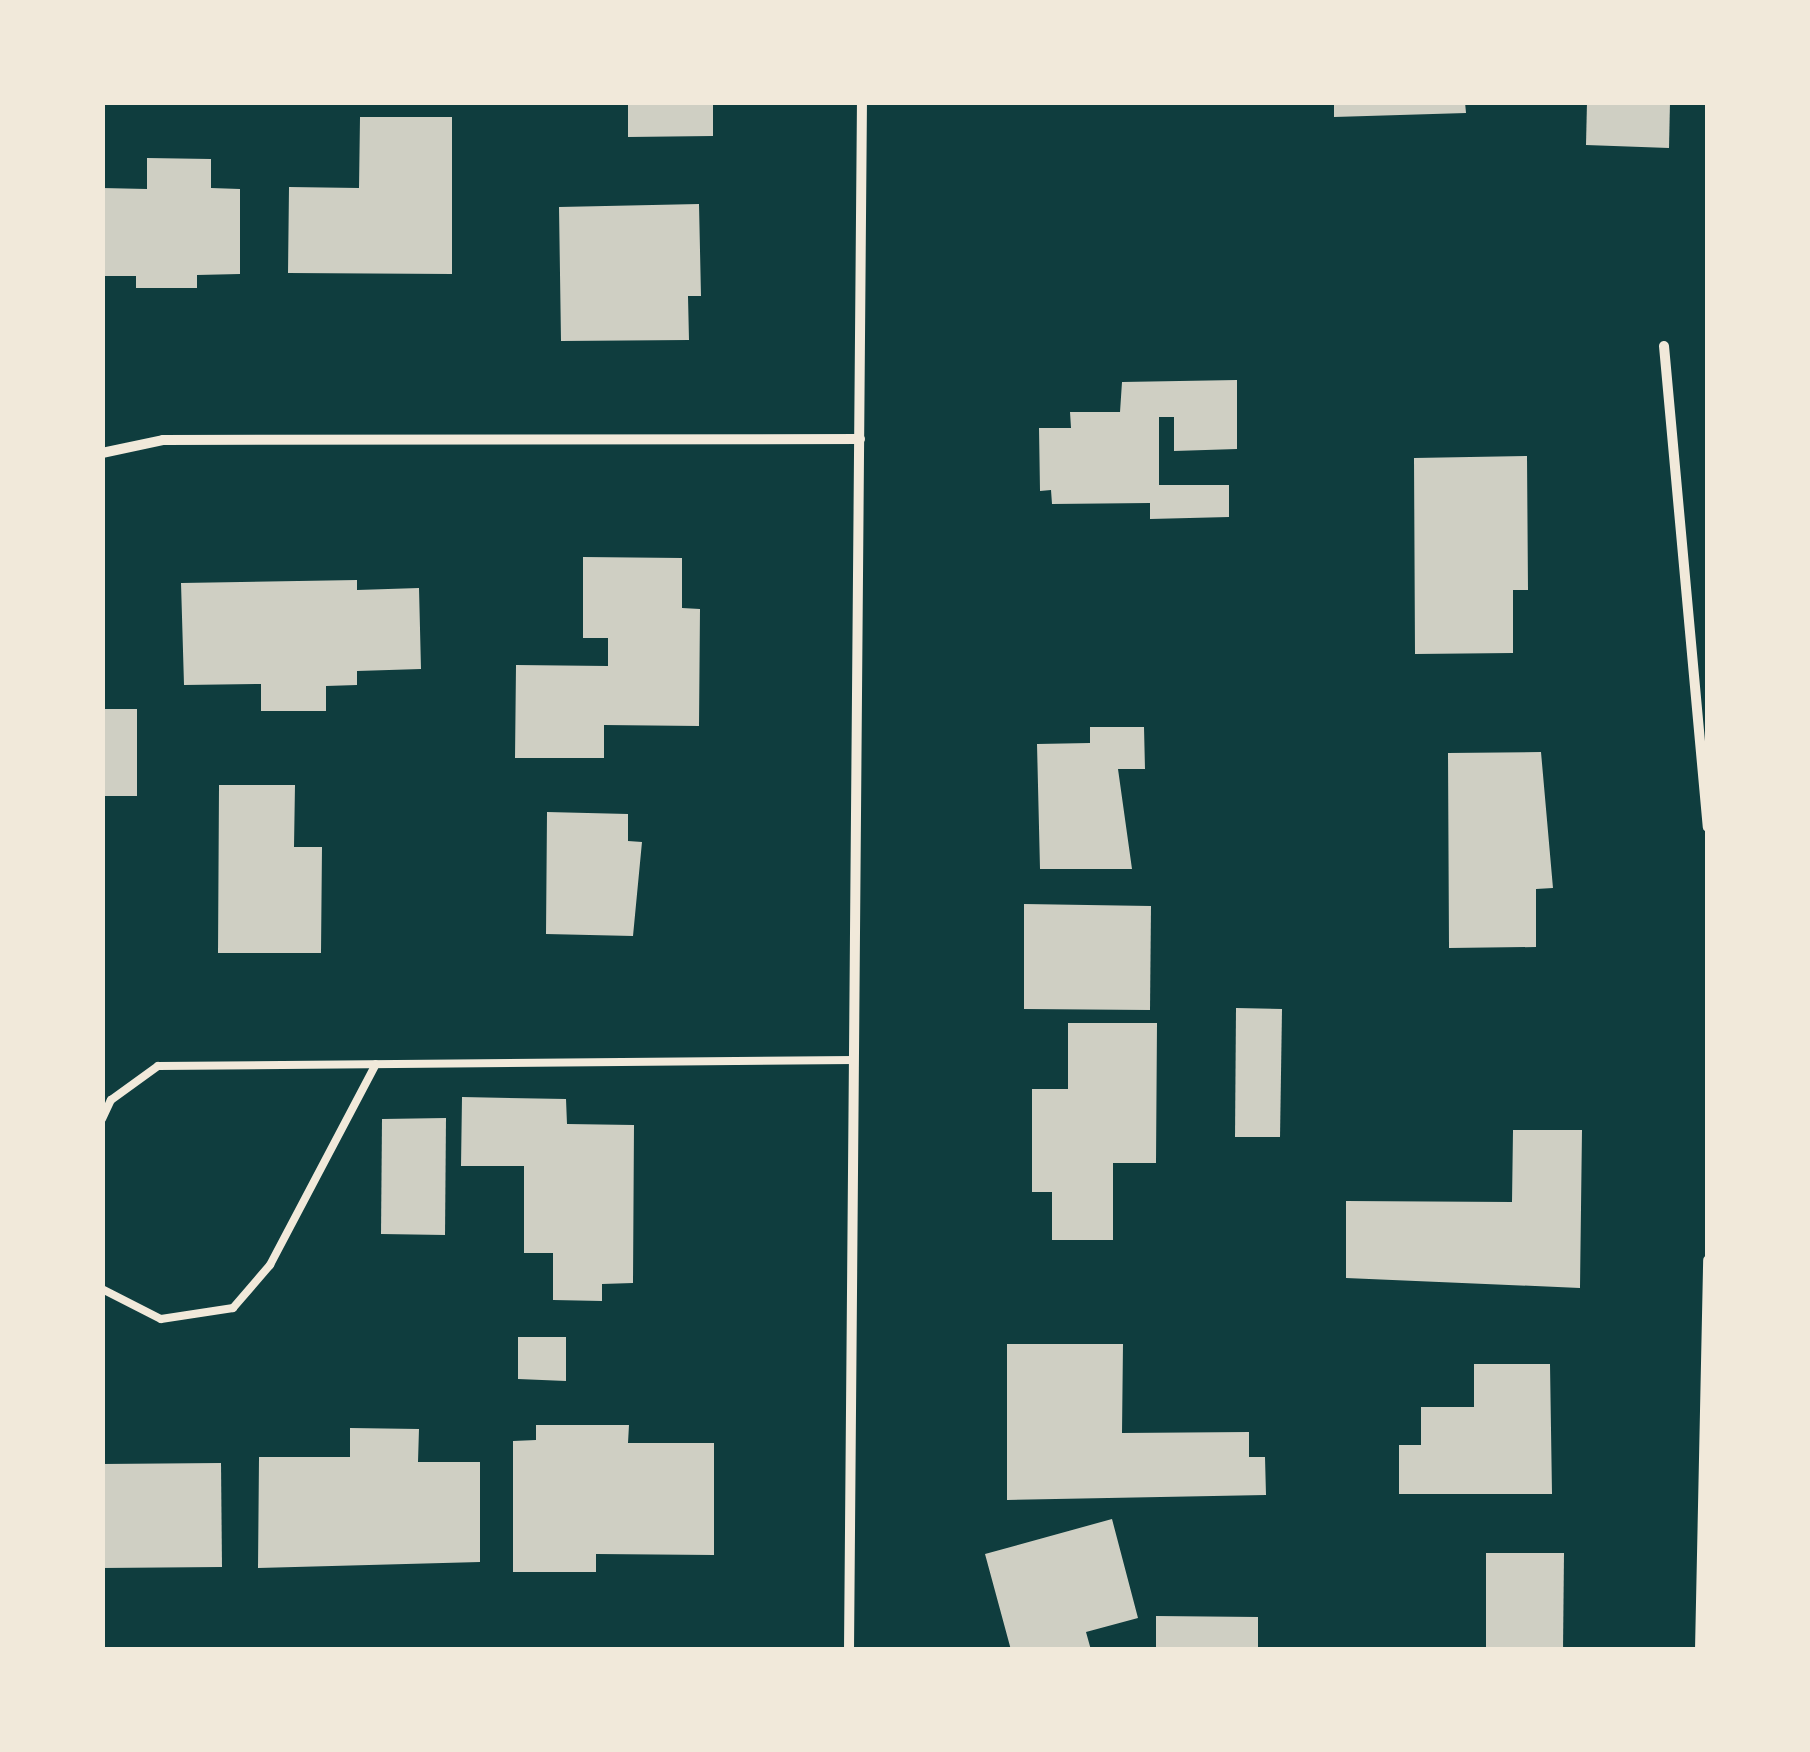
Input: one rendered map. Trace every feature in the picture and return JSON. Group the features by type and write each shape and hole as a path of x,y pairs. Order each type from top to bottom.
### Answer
{"street":[{"path":"849,1650 862,102"},
{"path":"1664,346 1708,827"},
{"path":"102,453 163,440 860,439"},
{"path":"1700,1650 1708,1260"}],"lane":[{"path":"102,1119 111,1100 158,1066 854,1060"},
{"path":"102,1290 161,1319 232,1308 270,1265 376,1064"}],"building":[{"path":"628,102 713,102 713,136 628,137"},
{"path":"1334,102 1465,102 1466,113 1334,117"},
{"path":"1587,102 1670,102 1669,148 1586,145"},
{"path":"360,117 452,117 452,274 288,273 289,187 359,188"},
{"path":"147,158 211,159 211,188 240,189 240,274 197,275 197,288 136,288 136,276 102,276 102,188 147,189"},
{"path":"699,204 701,296 688,296 689,340 561,341 559,207"},
{"path":"1237,380 1237,449 1174,451 1174,417 1159,417 1159,485 1229,485 1229,517 1150,519 1150,503 1052,504 1051,490 1040,491 1039,428 1071,428 1070,412 1120,412 1122,382"},
{"path":"1527,456 1528,590 1513,590 1513,653 1415,654 1414,458"},
{"path":"583,557 682,558 682,608 700,609 699,726 604,725 604,758 515,758 516,665 608,666 608,638 583,638"},
{"path":"357,580 357,590 419,588 421,669 357,671 357,685 326,686 326,711 261,711 261,684 184,685 181,583"},
{"path":"102,709 137,709 137,796 102,796"},
{"path":"1090,727 1144,727 1145,769 1118,769 1132,869 1040,869 1037,744 1090,743"},
{"path":"1541,752 1553,888 1536,889 1536,947 1449,948 1448,753"},
{"path":"219,785 295,785 294,847 322,847 321,953 218,953"},
{"path":"547,812 628,814 628,841 642,842 633,936 546,934"},
{"path":"1024,904 1151,906 1150,1010 1024,1009"},
{"path":"1236,1008 1282,1009 1280,1137 1235,1137"},
{"path":"1068,1023 1157,1023 1156,1163 1113,1163 1113,1240 1052,1240 1052,1192 1032,1192 1032,1089 1068,1089"},
{"path":"462,1097 566,1099 567,1124 634,1125 633,1283 602,1284 602,1301 553,1300 553,1253 524,1253 524,1166 461,1166"},
{"path":"446,1118 445,1235 381,1234 382,1119"},
{"path":"1513,1130 1582,1130 1580,1288 1346,1278 1346,1201 1512,1202"},
{"path":"518,1337 566,1337 566,1381 518,1379"},
{"path":"1007,1344 1123,1344 1122,1433 1249,1432 1249,1457 1265,1457 1266,1495 1007,1500"},
{"path":"1474,1364 1550,1364 1552,1494 1399,1494 1399,1445 1421,1445 1421,1407 1474,1407"},
{"path":"536,1425 629,1425 628,1443 714,1443 714,1555 596,1554 596,1572 513,1572 513,1441 536,1440"},
{"path":"350,1428 419,1429 418,1462 480,1462 480,1562 258,1568 259,1457 350,1457"},
{"path":"221,1463 222,1567 102,1568 102,1464"},
{"path":"1112,1519 1138,1618 1086,1632 1091,1650 1011,1650 985,1554"},
{"path":"1486,1553 1564,1553 1563,1650 1486,1650"},
{"path":"1156,1616 1258,1617 1258,1650 1156,1650"}]}
